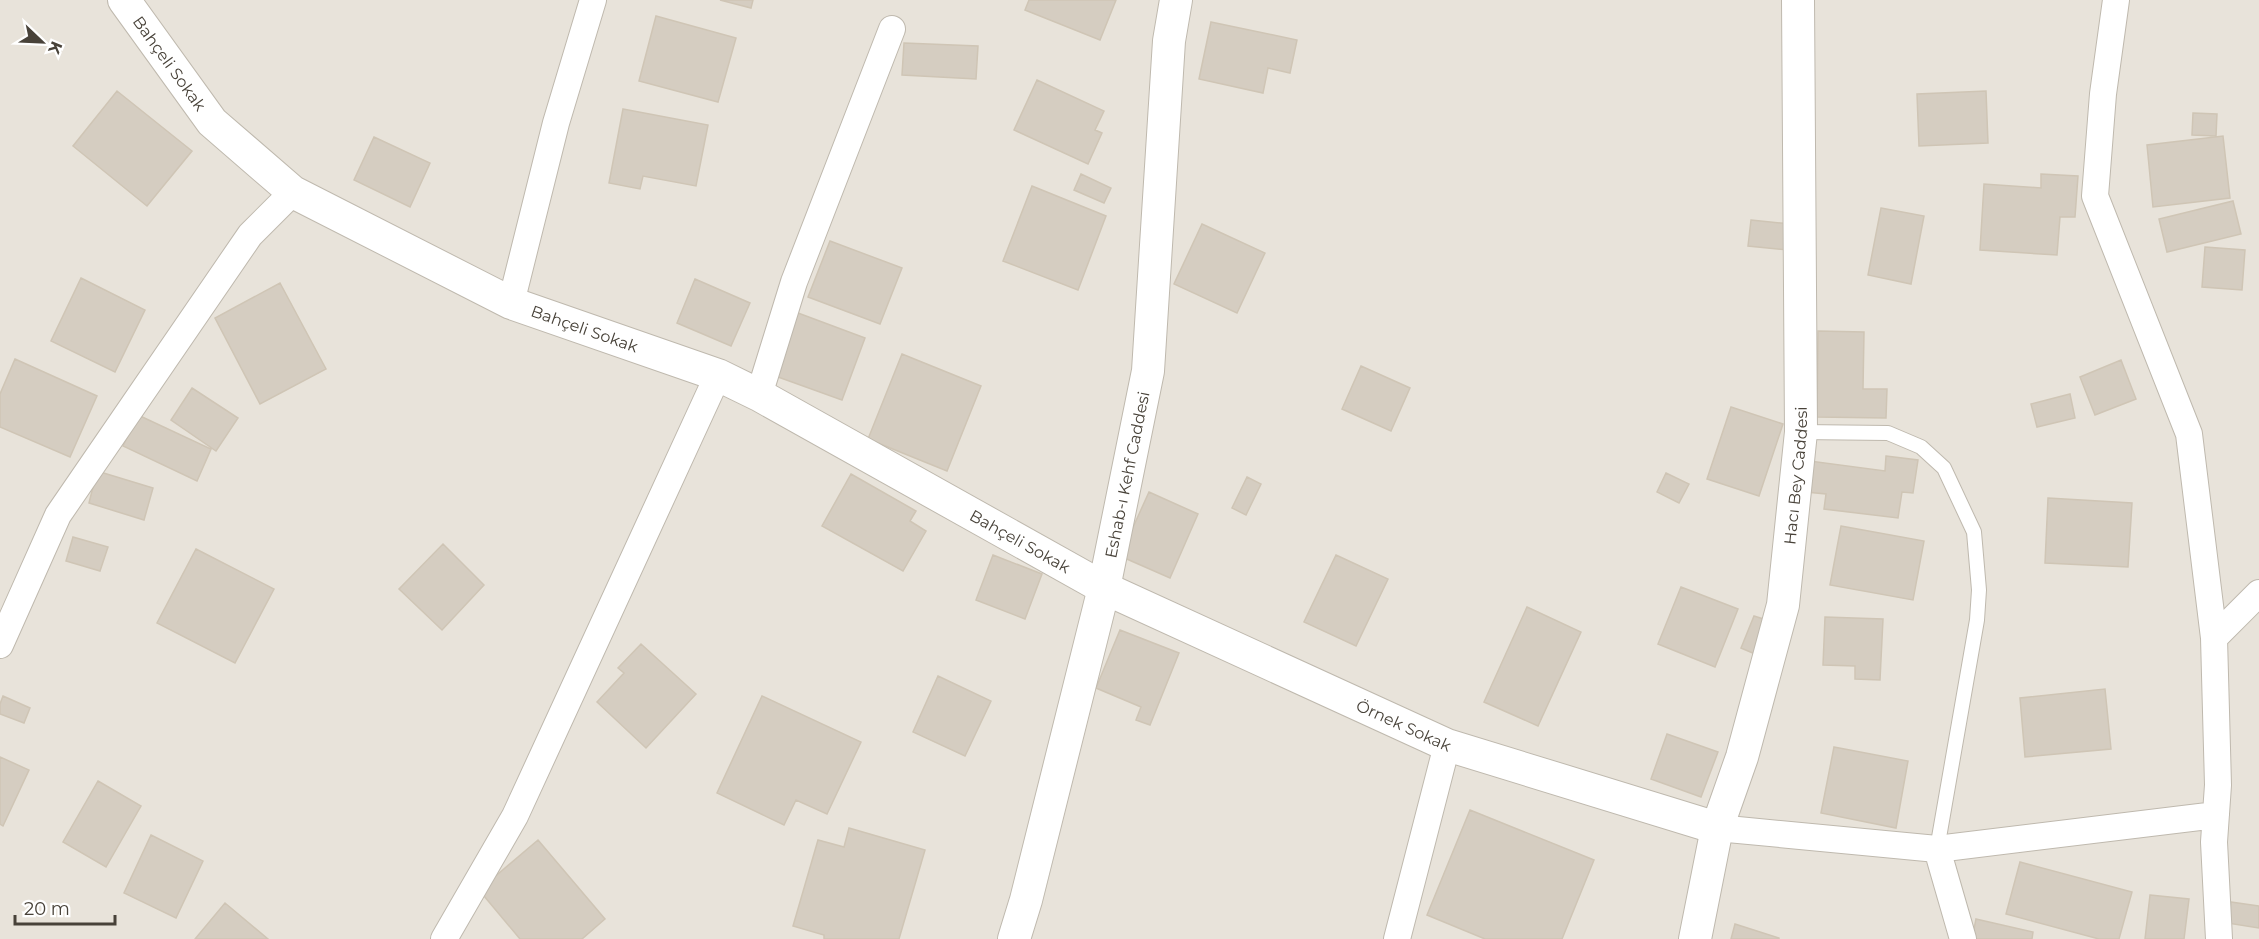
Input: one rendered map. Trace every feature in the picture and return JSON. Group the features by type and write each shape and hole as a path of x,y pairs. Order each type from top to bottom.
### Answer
{"street":[{"name":"Bahçeli Sokak","path":"124,0 212,122 293,192 510,303 718,375 759,395 1104,588"},
{"path":"510,303 556,123 593,0"},
{"name":"Eshab-ı Kehf Caddesi","path":"1014,939 1026,900 1104,588 1148,371 1169,41 1176,0"},
{"name":"Hacı Bey Caddesi","path":"1695,939 1717,828 1742,757 1783,605 1801,432 1798,0"},
{"path":"2116,0 2103,94 2096,196 2189,434 2214,638 2218,785 2214,842 2219,939"},
{"path":"759,395 794,282 892,29"},
{"path":"0,645 58,515 250,235 293,192"},
{"path":"444,939 516,816 718,375"},
{"name":"Örnek Sokak","path":"1104,588 1447,745 1717,828"},
{"path":"2214,638 2259,593"},
{"path":"1397,939 1447,745"},
{"path":"1717,828 1937,849 2216,815"},
{"path":"1937,849 1963,939"}],"lane":[{"path":"1801,432 1888,433 1921,447 1944,468 1974,532 1979,590 1977,620 1937,849"}],"shaded area":[{"path":"0,0 2259,0 2259,939 0,939"}],"building":[{"path":"720,0 753,0 751,8"},
{"path":"1029,0 1116,0 1100,40 1025,10"},
{"path":"656,16 736,38 718,102 639,81"},
{"path":"1211,22 1297,40 1290,73 1268,68 1263,93 1199,79"},
{"path":"904,43 978,46 976,79 902,75"},
{"path":"1037,80 1104,111 1095,130 1102,133 1088,164 1014,130"},
{"path":"117,91 192,151 147,206 73,146"},
{"path":"1986,91 1988,143 1919,146 1917,94"},
{"path":"623,109 708,125 696,186 643,176 640,189 609,183"},
{"path":"2193,113 2217,114 2216,136 2192,135"},
{"path":"2223,136 2230,198 2153,207 2147,145"},
{"path":"374,137 430,163 410,207 354,180"},
{"path":"1081,174 1111,188 1104,203 1074,190"},
{"path":"2041,174 2078,176 2075,217 2060,217 2057,255 1980,250 1984,184 2041,188"},
{"path":"1032,186 1106,216 1078,290 1003,261"},
{"path":"2233,201 2241,234 2167,252 2159,219"},
{"path":"1881,208 1924,216 1911,284 1868,275"},
{"path":"1751,220 1791,224 1788,250 1748,246"},
{"path":"1202,224 1265,253 1237,313 1174,284"},
{"path":"830,241 902,268 880,324 808,297"},
{"path":"2205,247 2245,250 2242,290 2202,287"},
{"path":"81,278 145,310 115,372 51,341"},
{"path":"695,279 750,303 731,346 677,323"},
{"path":"280,283 326,369 260,404 215,318"},
{"path":"790,310 865,338 842,400 767,373"},
{"path":"1818,331 1864,332 1863,389 1887,389 1886,418 1817,417"},
{"path":"902,354 981,386 947,471 868,439"},
{"path":"15,359 97,396 70,457 0,427 0,394"},
{"path":"2121,360 2136,399 2095,415 2080,377"},
{"path":"1361,366 1410,388 1391,431 1342,409"},
{"path":"192,388 238,418 216,451 171,420"},
{"path":"2070,394 2075,418 2037,427 2031,404"},
{"path":"1731,407 1783,424 1759,496 1707,479"},
{"path":"138,415 211,449 197,481 123,446"},
{"path":"1886,456 1918,460 1913,493 1902,492 1898,518 1824,509 1826,494 1806,492 1810,461 1885,471"},
{"path":"97,471 153,488 144,520 89,503"},
{"path":"1666,473 1689,484 1679,503 1657,492"},
{"path":"851,474 916,511 910,521 926,531 903,571 822,526"},
{"path":"1247,477 1261,484 1246,515 1232,508"},
{"path":"1149,492 1198,514 1170,578 1120,556"},
{"path":"2048,498 2132,503 2128,567 2045,563"},
{"path":"1841,526 1924,541 1913,600 1830,585"},
{"path":"73,537 108,547 100,571 66,561"},
{"path":"443,544 484,585 442,630 399,589"},
{"path":"196,549 274,589 235,663 157,623"},
{"path":"993,555 1042,574 1025,619 976,600"},
{"path":"1336,555 1388,579 1356,646 1304,622"},
{"path":"1681,587 1738,609 1715,667 1658,644"},
{"path":"1527,607 1581,632 1538,726 1484,702"},
{"path":"1754,616 1767,620 1755,654 1741,648"},
{"path":"1825,617 1883,619 1880,680 1855,679 1855,666 1823,665"},
{"path":"1120,630 1179,653 1150,725 1136,720 1141,707 1096,688"},
{"path":"641,644 696,694 646,748 597,702 624,673 618,668"},
{"path":"938,676 991,701 965,756 913,732"},
{"path":"2105,689 2111,749 2025,757 2020,698"},
{"path":"3,696 30,708 24,723 0,714"},
{"path":"762,696 861,742 827,814 796,800 784,825 717,793"},
{"path":"1667,734 1718,752 1701,797 1651,779"},
{"path":"1834,747 1908,761 1896,828 1821,813"},
{"path":"0,757 29,770 3,826 0,824"},
{"path":"98,781 141,806 106,867 63,842"},
{"path":"1470,810 1594,860 1562,939 1485,939 1427,915"},
{"path":"849,828 925,850 899,939 824,939 824,935 793,926 818,840 844,847"},
{"path":"151,835 203,861 176,918 124,893"},
{"path":"538,840 605,919 582,939 520,939 479,890"},
{"path":"2020,862 2132,892 2119,939 2099,939 2006,914"},
{"path":"2150,895 2189,899 2184,939 2145,939"},
{"path":"2231,902 2259,906 2259,928 2227,923"},
{"path":"225,903 268,939 195,939"},
{"path":"1976,919 2033,932 2032,939 1972,939"},
{"path":"1735,924 1779,938 1779,939 1731,939"}]}
